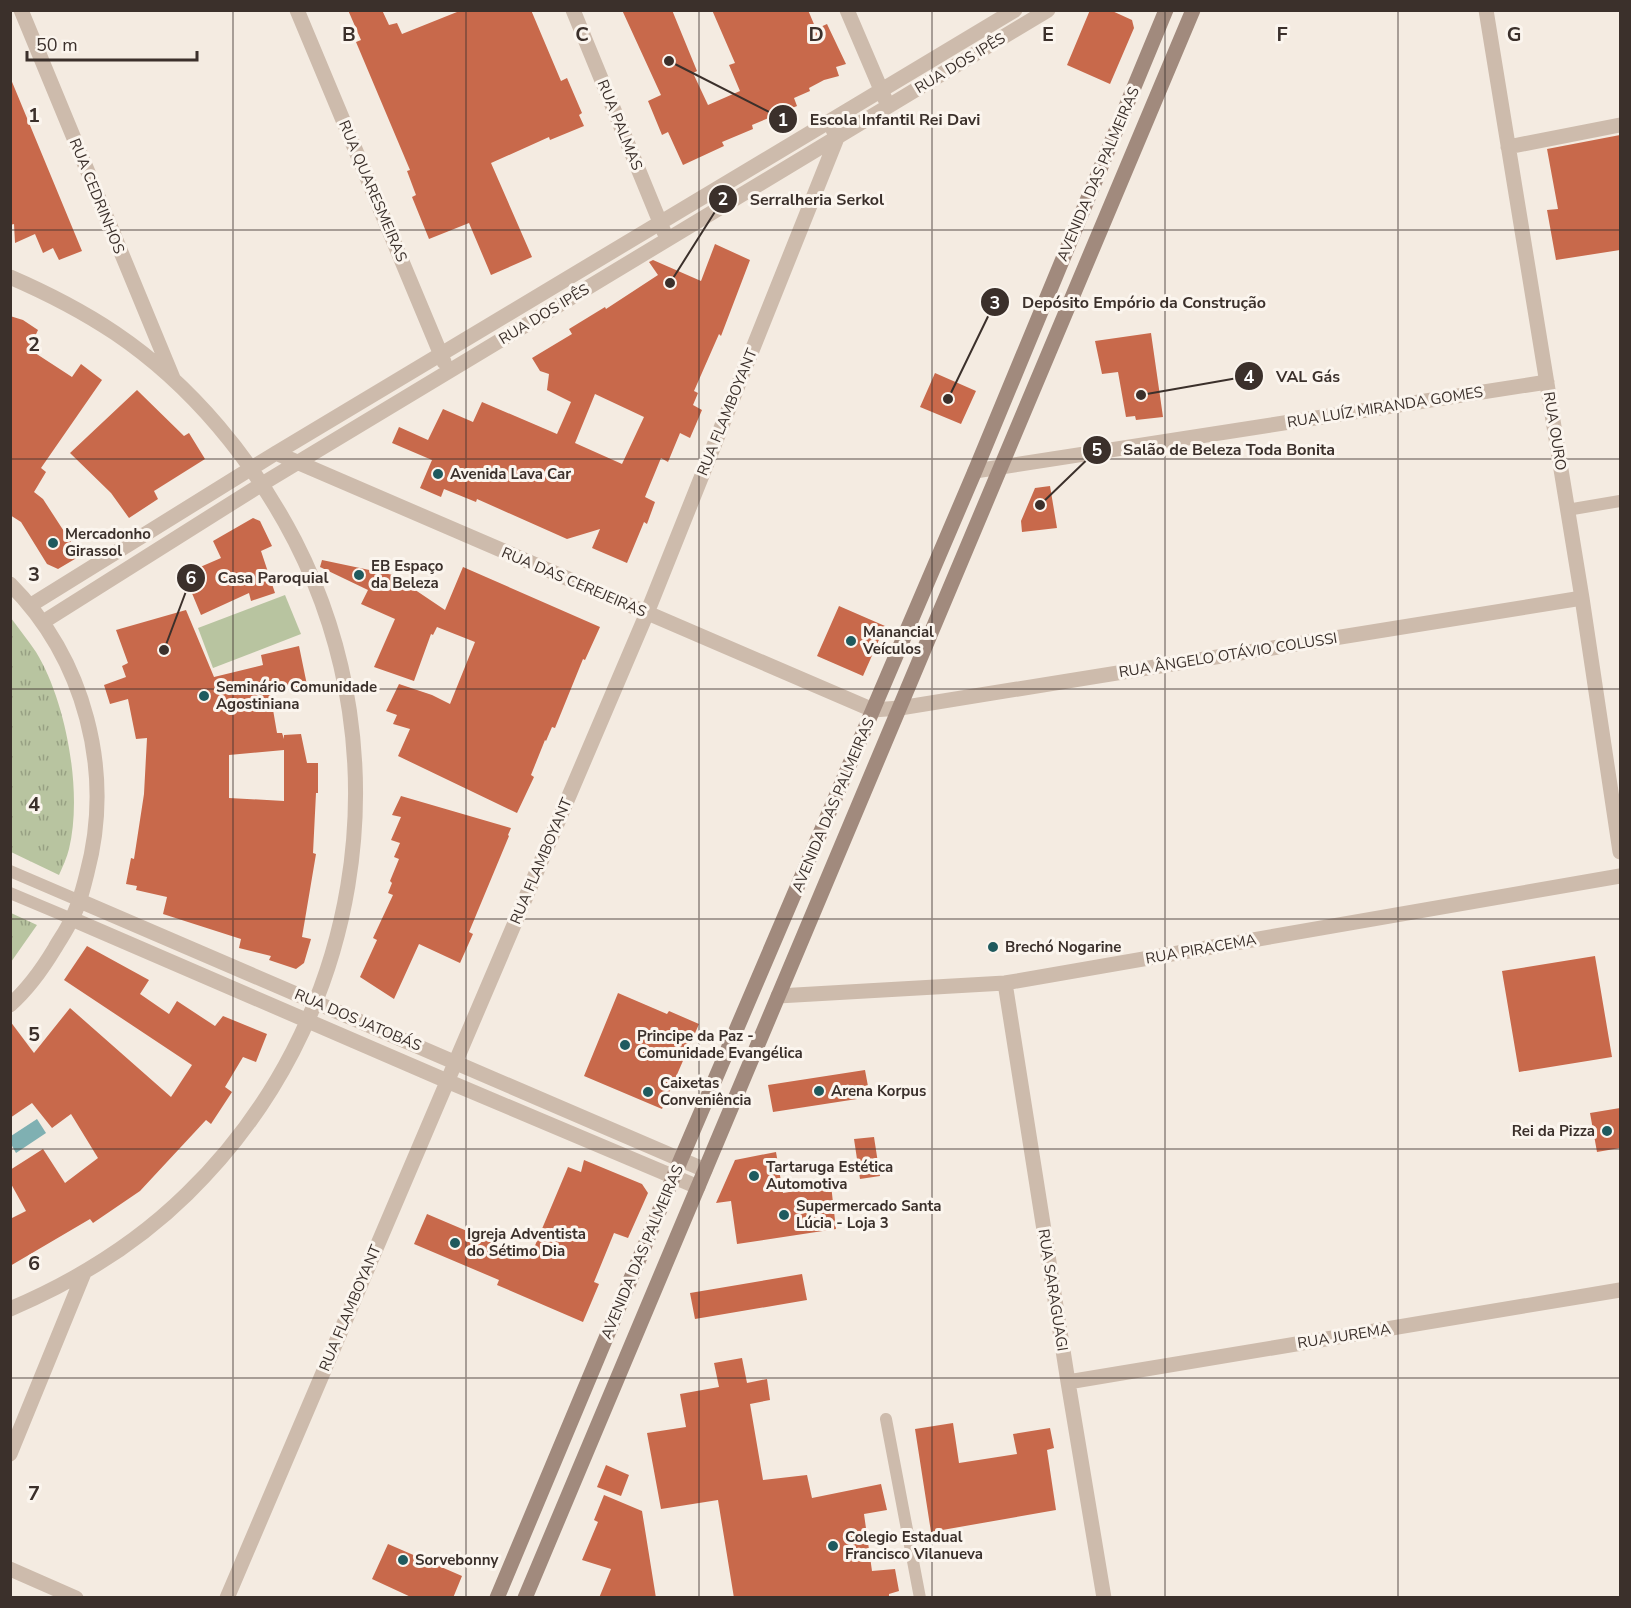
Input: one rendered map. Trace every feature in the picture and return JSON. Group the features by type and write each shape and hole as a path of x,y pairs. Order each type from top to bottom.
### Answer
{"street":[{"name":"RUA CEDRINHOS","path":"21,10 174,381"},
{"name":"RUA QUARESMEIRAS","path":"297,10 448,372"},
{"name":"RUA PALMAS","path":"573,10 668,240"},
{"path":"848,10 888,107"},
{"name":"RUA DOS IPÊS","path":"31,605 251,468 1015,10"},
{"name":"RUA DOS IPÊS","path":"43,622 262,484 1048,10"},
{"name":"AVENIDA DAS PALMEIRAS","path":"497,1598 673,1176 975,471 1166,10"},
{"name":"AVENIDA DAS PALMEIRAS","path":"525,1598 1193,10"},
{"name":"RUA OURO","path":"1486,10 1582,598 1620,852"},
{"path":"829,121 837,138"},
{"path":"1508,147 1620,124"},
{"name":"RUA FLAMBOYANT","path":"227,1598 647,613 837,138"},
{"path":"10,277 53,296 116,334 174,381 228,437 262,484 303,557 320,596 336,645 351,717 356,800 349,884 341,924 308,1021 268,1096 216,1164 154,1224 120,1250 84,1273 41,1296 10,1309"},
{"name":"RUA LUÍZ MIRANDA GOMES","path":"975,471 1547,382"},
{"name":"RUA DAS CEREJEIRAS","path":"276,453 873,710"},
{"path":"10,584 31,605 70,668 87,714 96,761 98,809 91,857 80,901 72,920 48,959 20,996 10,1005"},
{"name":"RUA ÂNGELO OTÁVIO COLUSSI","path":"873,710 900,708 1582,598"},
{"name":"RUA PIRACEMA","path":"778,996 1005,983 1620,876"},
{"name":"RUA DOS JATOBÁS","path":"80,901 705,1170"},
{"name":"RUA DOS JATOBÁS","path":"72,920 698,1187"},
{"name":"RUA SARAGUAGI","path":"1005,983 1104,1598"},
{"path":"10,1454 84,1273"},
{"name":"RUA JUREMA","path":"1068,1382 1620,1290"},
{"path":"10,1569 76,1598"}],"lane":[{"path":"1567,510 1620,501"},
{"name":"RUA DOS JATOBÁS","path":"10,871 80,901"},
{"name":"RUA DOS JATOBÁS","path":"10,893 72,920"},
{"path":"886,1419 920,1598"}],"green space":[{"path":"285,595 301,634 213,668 198,628"},
{"path":"11,618 36,652 47,672 56,695 69,748 73,775 73,826 68,852 59,875 11,852"},
{"path":"11,913 37,925 11,962"}],"water":[{"path":"37,1119 46,1133 16,1153 11,1144 11,1136"}],"building":[{"path":"348,10 382,10 389,25 397,23 402,34 462,10 531,10 561,81 567,78 582,113 579,115 584,126 550,140 549,137 491,163 532,257 491,275 469,223 429,239 412,197 416,195 407,171 410,170 356,42 361,40"},
{"path":"622,10 672,10 697,71 693,73 708,105 740,91 729,65 735,63 712,10 808,10 816,29 827,24 846,64 836,67 839,76 824,80 809,88 810,91 794,98 797,106 752,125 753,129 722,142 724,146 683,165 668,132 662,135 648,101 661,95"},
{"path":"1090,10 1110,10 1132,20 1134,28 1110,84 1067,65"},
{"path":"10,77 82,251 59,260 53,248 43,253 35,234 15,243 14,224 10,225"},
{"path":"1620,135 1620,250 1556,260 1547,210 1558,209 1547,149"},
{"path":"715,244 750,260 721,336 719,334 694,391 698,393 693,405 702,410 690,438 680,433 668,462 661,458 645,497 655,502 647,524 644,522 627,563 592,548 600,529 567,539 477,499 476,502 444,489 441,497 420,488 432,460 392,443 399,427 428,440 443,409 473,422 482,402 557,434 571,402 547,390 549,374 540,371 532,358 572,334 569,329 605,307 606,309 658,275 649,262 653,260 701,281","holes":["595,394 644,417 622,464 575,443"]},
{"path":"10,316 23,320 38,330 29,349 72,377 81,364 102,380 41,468 46,472 34,492 43,499 80,556 58,569 47,564 21,522 10,515"},
{"path":"1151,333 1163,417 1136,420 1135,416 1126,417 1118,372 1102,374 1095,341"},
{"path":"935,373 976,391 961,424 920,407"},
{"path":"137,390 184,436 189,433 205,459 154,491 158,499 129,518 111,493 70,453"},
{"path":"1050,486 1057,528 1022,532 1021,521 1035,488"},
{"path":"253,518 260,521 272,546 261,551 275,593 251,601 249,593 201,615 184,574 221,558 213,541"},
{"path":"322,560 393,575 445,610 463,567 600,627 585,660 583,659 555,728 552,727 545,740 531,775 534,777 517,813 398,756 410,729 393,724 397,715 386,711 399,684 432,695 450,704 475,642 437,627 433,635 431,634 414,681 374,667 395,619 361,604 368,590 320,567"},
{"name":"Manancial Veículos","path":"839,606 885,626 863,676 817,656"},
{"path":"186,610 214,677 263,665 261,655 299,646 307,685 270,692 277,733 282,733 284,739 284,735 301,734 307,763 318,763 313,853 316,854 302,937 311,939 304,963 296,969 269,960 271,956 239,948 241,939 163,914 167,897 136,890 137,886 126,884 131,858 134,859 144,794 147,738 136,739 128,699 110,704 104,685 126,677 122,666 128,663 116,630","holes":["284,750 284,801 229,798 229,755"]},
{"path":"401,796 511,828 469,932 473,934 460,963 419,944 394,999 360,977 377,940 373,938 393,895 388,893 399,859 394,857 400,843 391,840 401,817 392,815"},
{"path":"87,946 149,980 140,994 169,1014 177,1001 215,1026 223,1016 267,1034 256,1062 243,1057 225,1087 232,1092 211,1124 206,1120 140,1191 93,1223 90,1219 10,1266 10,1219 26,1211 10,1182 10,1170 43,1149 65,1183 98,1158 71,1114 52,1128 32,1103 10,1118 10,1021 34,1053 70,1008 171,1097 192,1065 64,980"},
{"path":"1595,956 1612,1057 1519,1072 1502,971"},
{"name":"Principe da Paz - Comunidade Evangélica","path":"618,993 667,1014 669,1011 699,1024 662,1109 584,1076"},
{"name":"Arena Korpus","path":"865,1070 870,1097 773,1112 768,1085"},
{"name":"Rei da Pizza","path":"1620,1108 1620,1148 1597,1152 1590,1113"},
{"path":"874,1137 880,1176 860,1179 854,1139"},
{"name":"Supermercado Santa Lúcia - Loja 3","path":"776,1152 783,1193 831,1185 836,1229 737,1244 731,1201 716,1203 735,1160"},
{"path":"584,1160 642,1184 648,1193 628,1238 614,1233 594,1282 599,1284 583,1322 497,1285 499,1280 414,1244 427,1214 512,1250 512,1247 531,1255 568,1167 581,1172"},
{"path":"802,1274 807,1300 695,1319 690,1293"},
{"path":"742,1358 747,1383 767,1379 770,1400 750,1404 763,1480 807,1475 812,1498 881,1484 887,1510 864,1514 872,1571 895,1569 899,1591 889,1594 889,1598 734,1598 718,1500 661,1509 647,1433 686,1427 680,1394 719,1387 714,1363"},
{"path":"953,1423 959,1463 1017,1454 1013,1434 1050,1428 1054,1448 1047,1450 1056,1510 931,1532 915,1429"},
{"path":"606,1465 629,1475 621,1496 597,1487"},
{"path":"604,1495 642,1511 656,1598 599,1598 611,1569 582,1560 598,1522 594,1520"},
{"name":"Sorvebonny","path":"388,1544 462,1576 453,1598 413,1598 372,1579"}],"place":[{"name":"Escola Infantil Rei Davi","path":"669,61"},
{"name":"Serralheria Serkol","path":"670,283"},
{"name":"VAL Gás","path":"1141,395"},
{"name":"Depósito Empório da Construção","path":"948,399"},
{"name":"Avenida Lava Car","path":"438,474"},
{"name":"Salão de Beleza Toda Bonita","path":"1040,505"},
{"name":"Mercadonho Girassol","path":"53,543"},
{"name":"EB Espaço da Beleza","path":"359,575"},
{"name":"Manancial Veículos","path":"851,641"},
{"name":"Casa Paroquial","path":"164,650"},
{"name":"Seminário Comunidade Agostiniana","path":"204,696"},
{"name":"Brechó Nogarine","path":"993,947"},
{"name":"Principe da Paz - Comunidade Evangélica","path":"625,1045"},
{"name":"Arena Korpus","path":"819,1091"},
{"name":"Caixetas Conveniência","path":"648,1092"},
{"name":"Rei da Pizza","path":"1607,1131"},
{"name":"Tartaruga Estética Automotiva","path":"754,1176"},
{"name":"Supermercado Santa Lúcia - Loja 3","path":"784,1215"},
{"name":"Igreja Adventista do Sétimo Dia","path":"455,1243"},
{"name":"Colegio Estadual Francisco Vilanueva","path":"833,1546"},
{"name":"Sorvebonny","path":"403,1560"}]}
